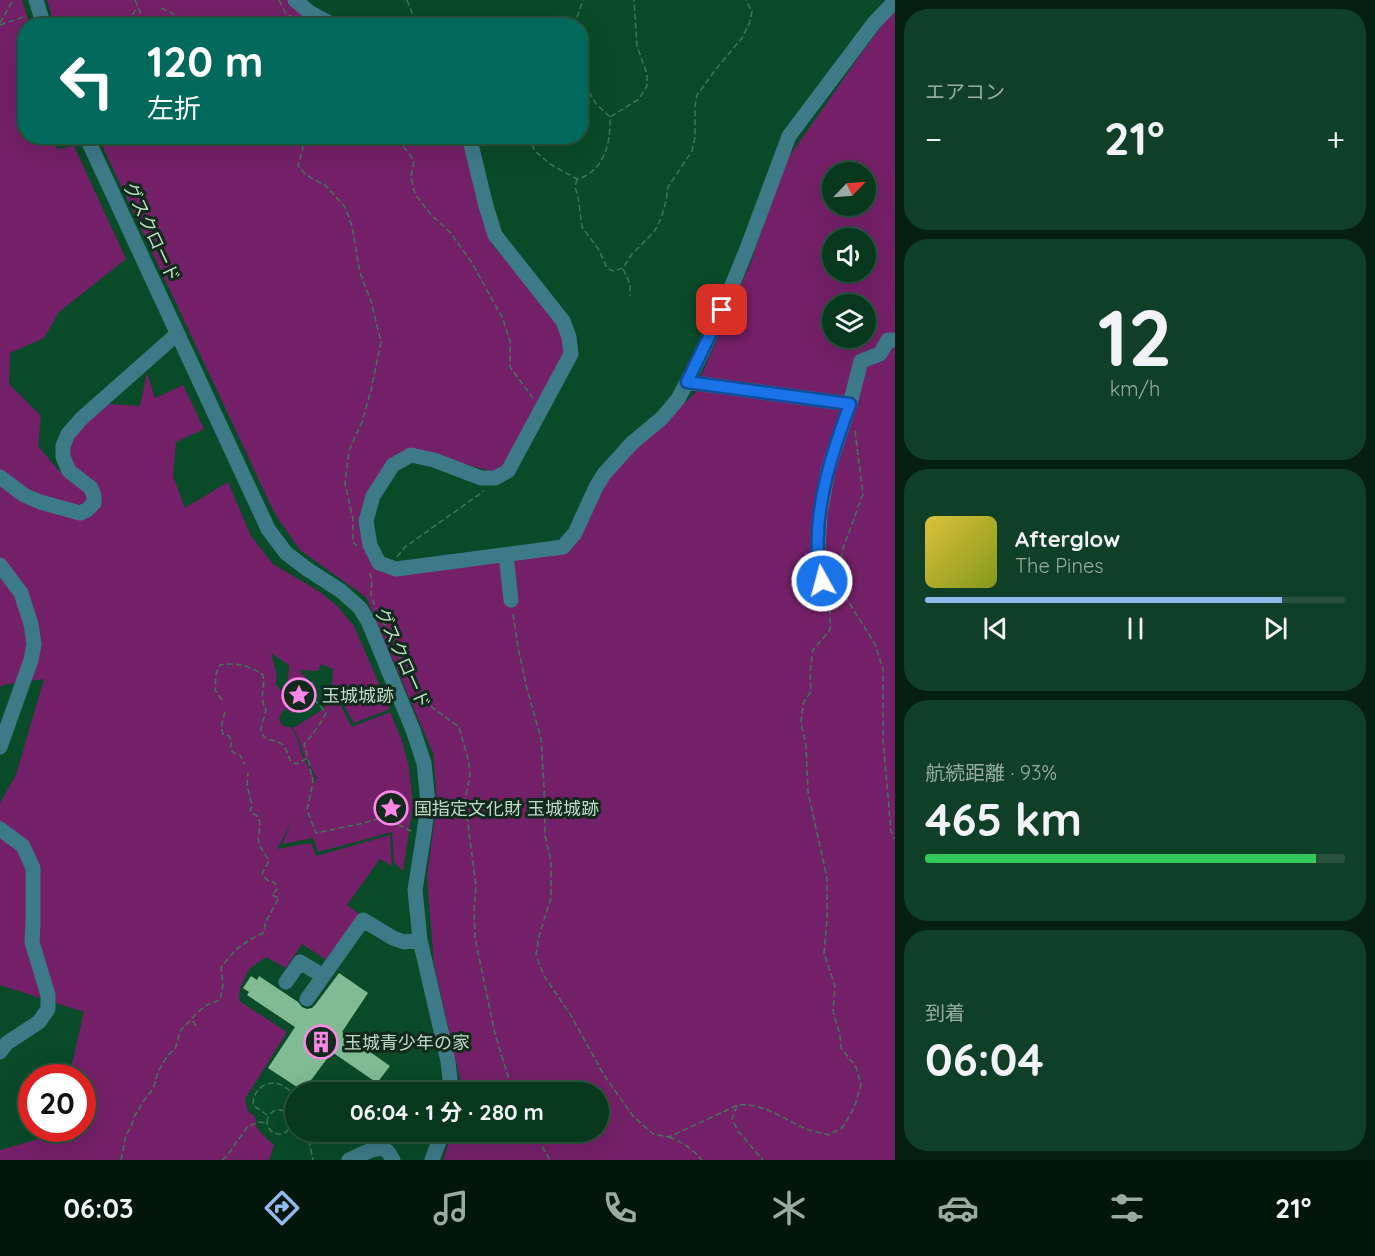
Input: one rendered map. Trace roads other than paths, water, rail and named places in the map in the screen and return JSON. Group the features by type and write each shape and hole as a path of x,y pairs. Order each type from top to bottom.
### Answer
{"street":[{"path":"36,0 42,18"},
{"path":"296,0 309,12 320,18"},
{"path":"471,144 495,235 563,321 569,337 571,354 508,471 495,478 481,478 434,460 411,455 393,465 373,496 366,521 370,545 382,563 396,569 563,547 575,533 604,474 632,443 662,418 678,399 722,310 789,136 874,23 895,1"},
{"name":"グスクロード","path":"90,144 268,529 286,553 341,591 360,608 368,621 414,730 424,763 428,803 415,890 420,940 448,1061 450,1082"},
{"path":"0,477 24,495 40,502 80,513 87,510 94,503 91,488 69,471 63,457 63,446 68,434 82,418 177,334"},
{"path":"822,581 818,551 820,514 828,470 861,361 880,354 888,340 895,340"},
{"path":"687,382 848,408"},
{"path":"506,555 511,600"},
{"path":"0,565 21,593 32,624 34,644 31,660 0,747"},
{"path":"0,829 23,846 33,868 32,942 48,994 48,1009 39,1022 7,1043 0,1052"},
{"path":"307,999 363,920 404,942 420,940"},
{"path":"286,982 300,962 323,976"},
{"path":"432,1160 439,1142"},
{"path":"349,1160 380,1148 387,1151 393,1160"}],"place":[{"name":"玉城城跡","path":"299,695"},
{"name":"国指定文化財 玉城城跡","path":"391,808"},
{"name":"玉城青少年の家","path":"321,1042"}]}
